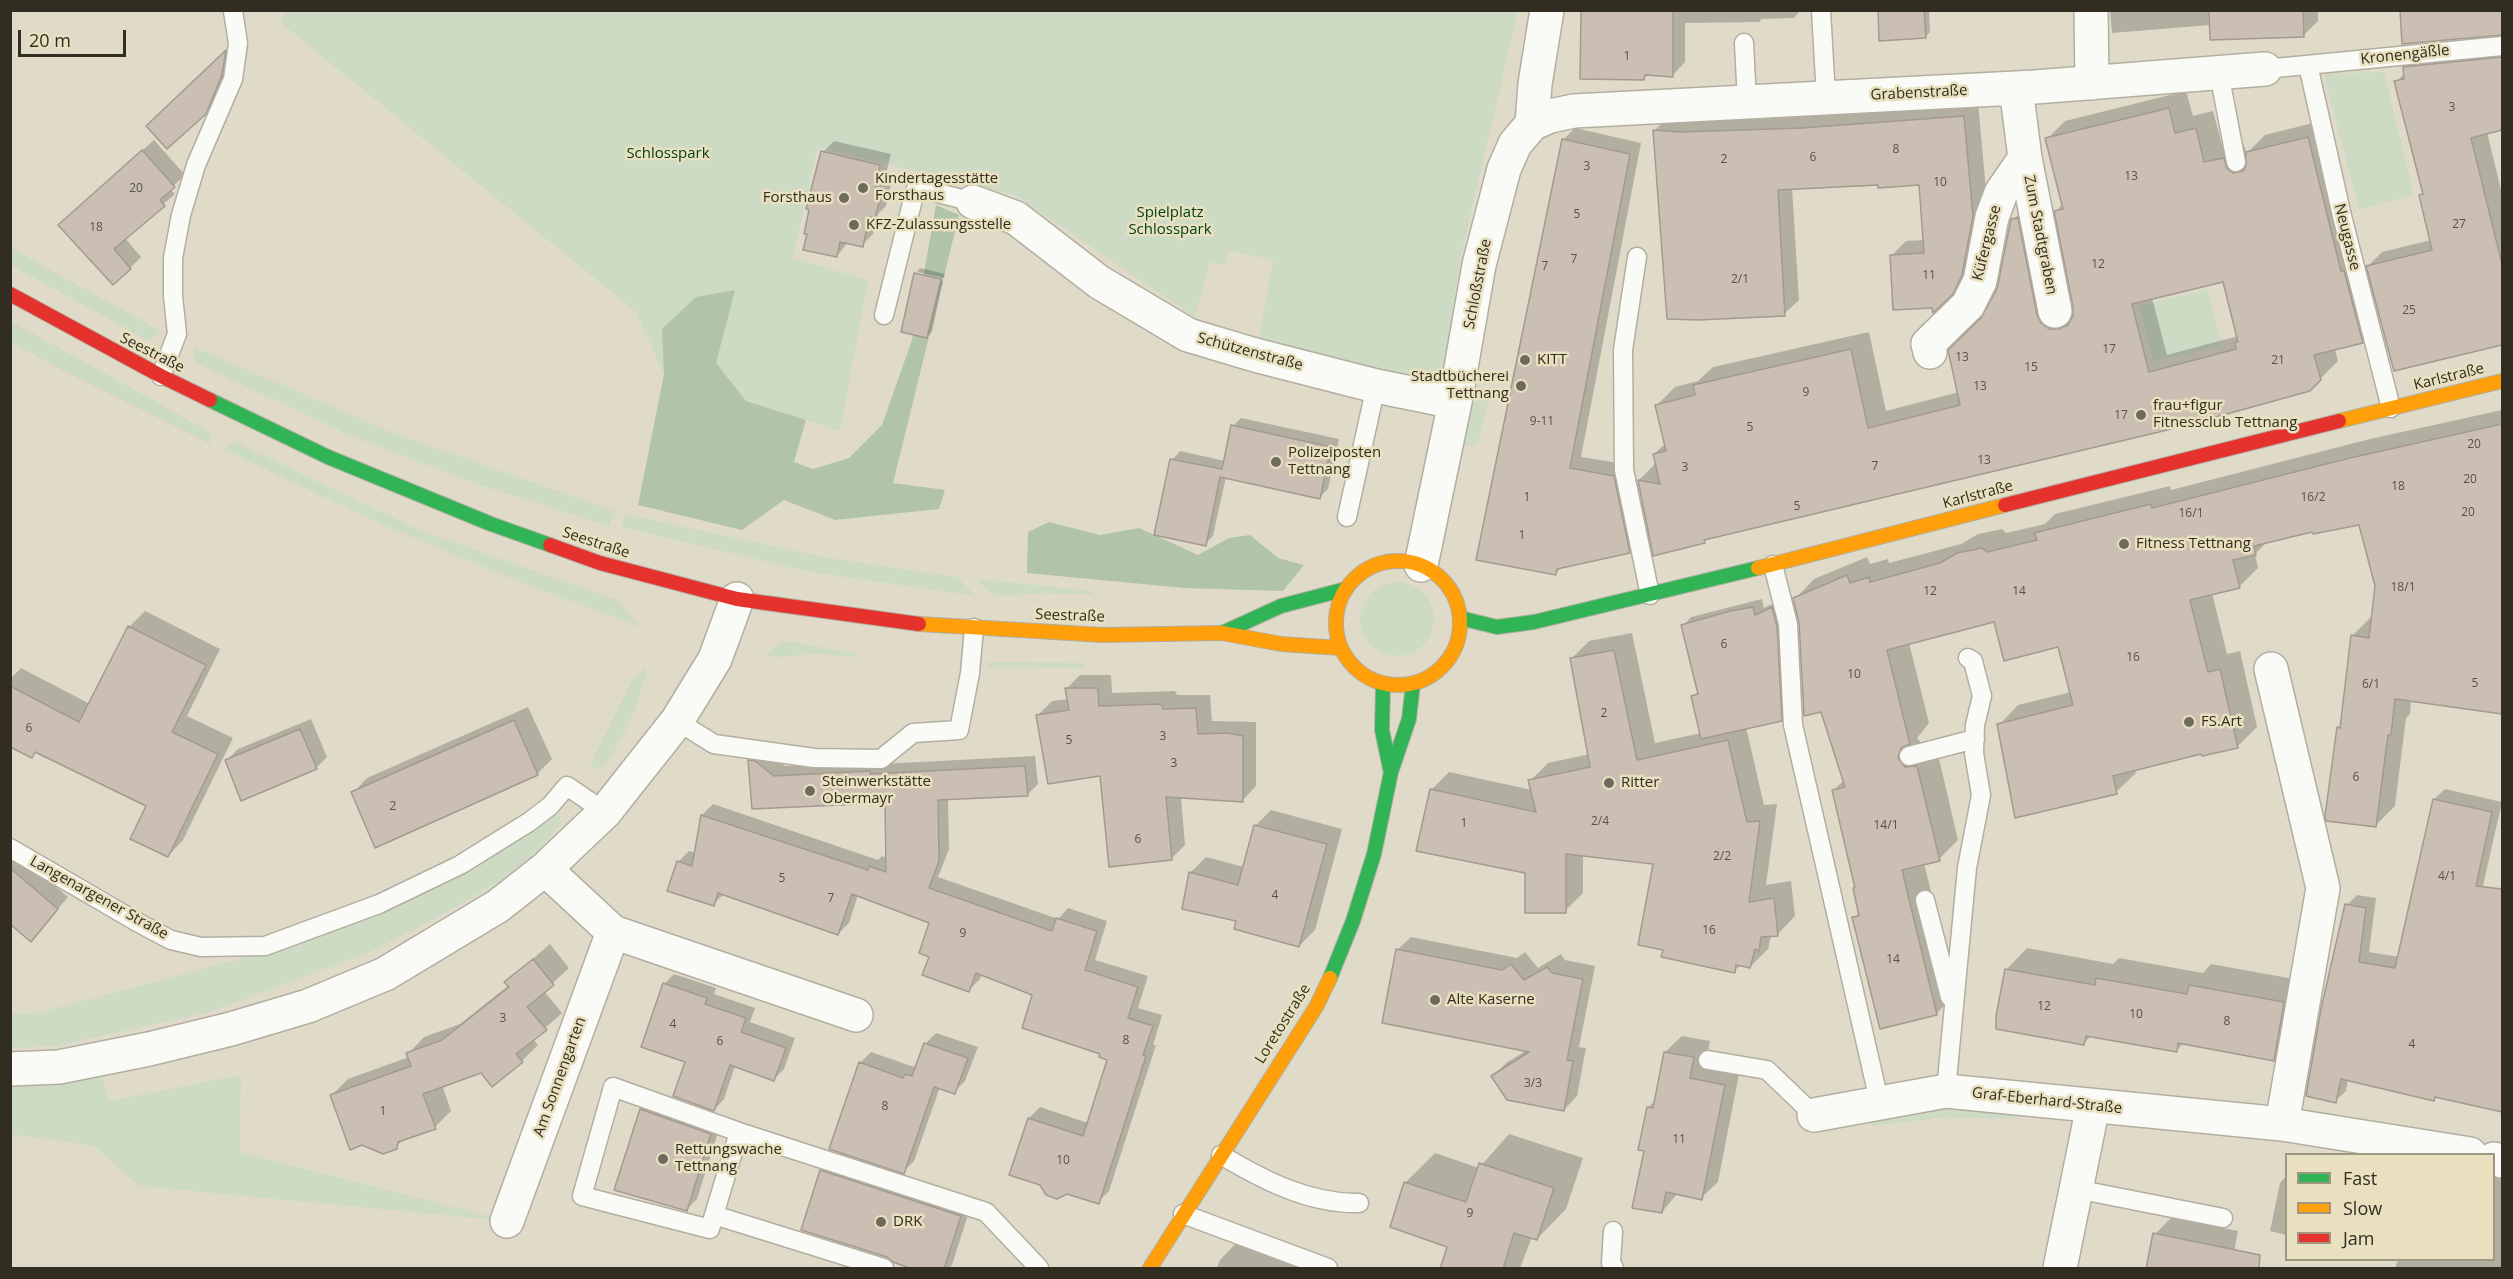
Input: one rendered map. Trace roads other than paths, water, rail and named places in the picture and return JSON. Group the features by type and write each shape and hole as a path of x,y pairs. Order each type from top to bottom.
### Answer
{"main road":[{"name":"Seestraße","path":"10,294 161,376 328,457 491,525 600,563 737,599 934,626 1103,635 1222,633 1281,644 1341,648"},
{"name":"Karlstraße","path":"1460,618 1497,627 1534,622 1773,565 2502,381"},
{"path":"1394,561 1421,565 1448,586 1458,606 1460,618 1458,639 1449,659 1433,675 1413,684 1399,687 1383,685 1366,676 1351,664 1341,648 1336,630 1336,616 1346,589 1355,578 1380,564 1394,561"},
{"name":"Seestraße","path":"1222,633 1281,606 1346,589"},
{"name":"Loretostraße","path":"1150,1269 1316,1007 1329,980 1354,921 1380,831 1391,773 1407,731 1413,700 1413,684"},
{"name":"Loretostraße","path":"1383,685 1382,730 1391,773"}],"street":[{"path":"1532,124 1535,84 1547,10"},
{"path":"2091,10 2092,83"},
{"name":"Grabenstraße","path":"1532,124 1550,116 1574,111 2016,88 2265,69"},
{"path":"2016,88 2025,158"},
{"name":"Schloßstraße","path":"1421,565 1455,402 1479,265 1504,169 1515,144 1532,124"},
{"name":"Zum Stadtgraben","path":"2025,158 2055,311"},
{"name":"Küfergasse","path":"1930,352 1928,345 1968,305 1980,281 1992,217 2001,193 2025,158"},
{"name":"Schützenstraße","path":"973,202 1016,218 1100,282 1188,335 1376,386 1455,402"},
{"path":"10,1068 59,1067 138,1051 231,1029 308,1005 385,974 498,906 545,869 605,812 677,721 715,659 737,599"},
{"path":"2271,669 2323,888 2282,1124"},
{"path":"545,869 613,932 856,1015"},
{"name":"Am Sonnengarten","path":"507,1221 613,932"},
{"name":"Graf-Eberhard-Straße","path":"1814,1115 1880,1105 1946,1091 2282,1124 2458,1153"},
{"path":"2060,1269 2093,1106"}],"lane":[{"path":"1821,10 1826,97"},
{"path":"161,376 177,334 173,296 173,258 181,214 196,165 233,79 238,43 233,11"},
{"path":"1744,43 1747,102"},
{"name":"Kronengäßle","path":"2308,65 2502,46"},
{"name":"Grabenstraße","path":"2265,69 2308,65"},
{"name":"Neugasse","path":"2308,65 2342,216 2391,408"},
{"path":"2219,73 2236,162"},
{"path":"884,315 915,191 919,188 973,202"},
{"path":"1637,257 1623,350 1624,470 1650,595"},
{"path":"1347,517 1376,386"},
{"path":"1773,565 1788,624 1793,725 1880,1105"},
{"path":"677,721 714,744 814,758 881,759 913,733 959,730 970,673 974,628"},
{"path":"1946,1091 1968,868 1981,795 1974,753 1975,725 1982,696 1973,661 1968,658"},
{"path":"1909,756 1975,739"},
{"name":"Langenargener Straße","path":"10,848 171,940 201,947 265,946 379,904 460,866 529,822 550,806 567,786 605,812"},
{"path":"1925,900 1953,1011"},
{"path":"1708,1060 1767,1070 1814,1115"},
{"path":"739,1132 710,1229 582,1196 613,1087 739,1132 986,1212 1040,1269"},
{"path":"1221,1155 1273,1183 1314,1199 1337,1203 1359,1203"},
{"path":"2076,1189 2223,1218"},
{"path":"1184,1214 1328,1269"},
{"path":"714,1215 884,1269"},
{"path":"1613,1231 1611,1263 1614,1269"}],"place":[{"name":"Kindertagesstätte Forsthaus","path":"863,188"},
{"name":"Forsthaus","path":"844,198"},
{"name":"KFZ-Zulassungsstelle","path":"854,225"},
{"name":"KITT","path":"1525,360"},
{"name":"Stadtbücherei Tettnang","path":"1521,386"},
{"name":"frau+figur Fitnessclub Tettnang","path":"2141,415"},
{"name":"Polizeiposten Tettnang","path":"1276,462"},
{"name":"Fitness Tettnang","path":"2124,544"},
{"name":"FS.Art","path":"2189,722"},
{"name":"Ritter","path":"1609,783"},
{"name":"Steinwerkstätte Obermayr","path":"810,791"},
{"name":"Alte Kaserne","path":"1435,1000"},
{"name":"Rettungswache Tettnang","path":"663,1159"},
{"name":"DRK","path":"881,1222"}],"park label":[{"name":"Schlosspark","path":"668,154"},
{"name":"Spielplatz Schlosspark","path":"1170,222"}]}
